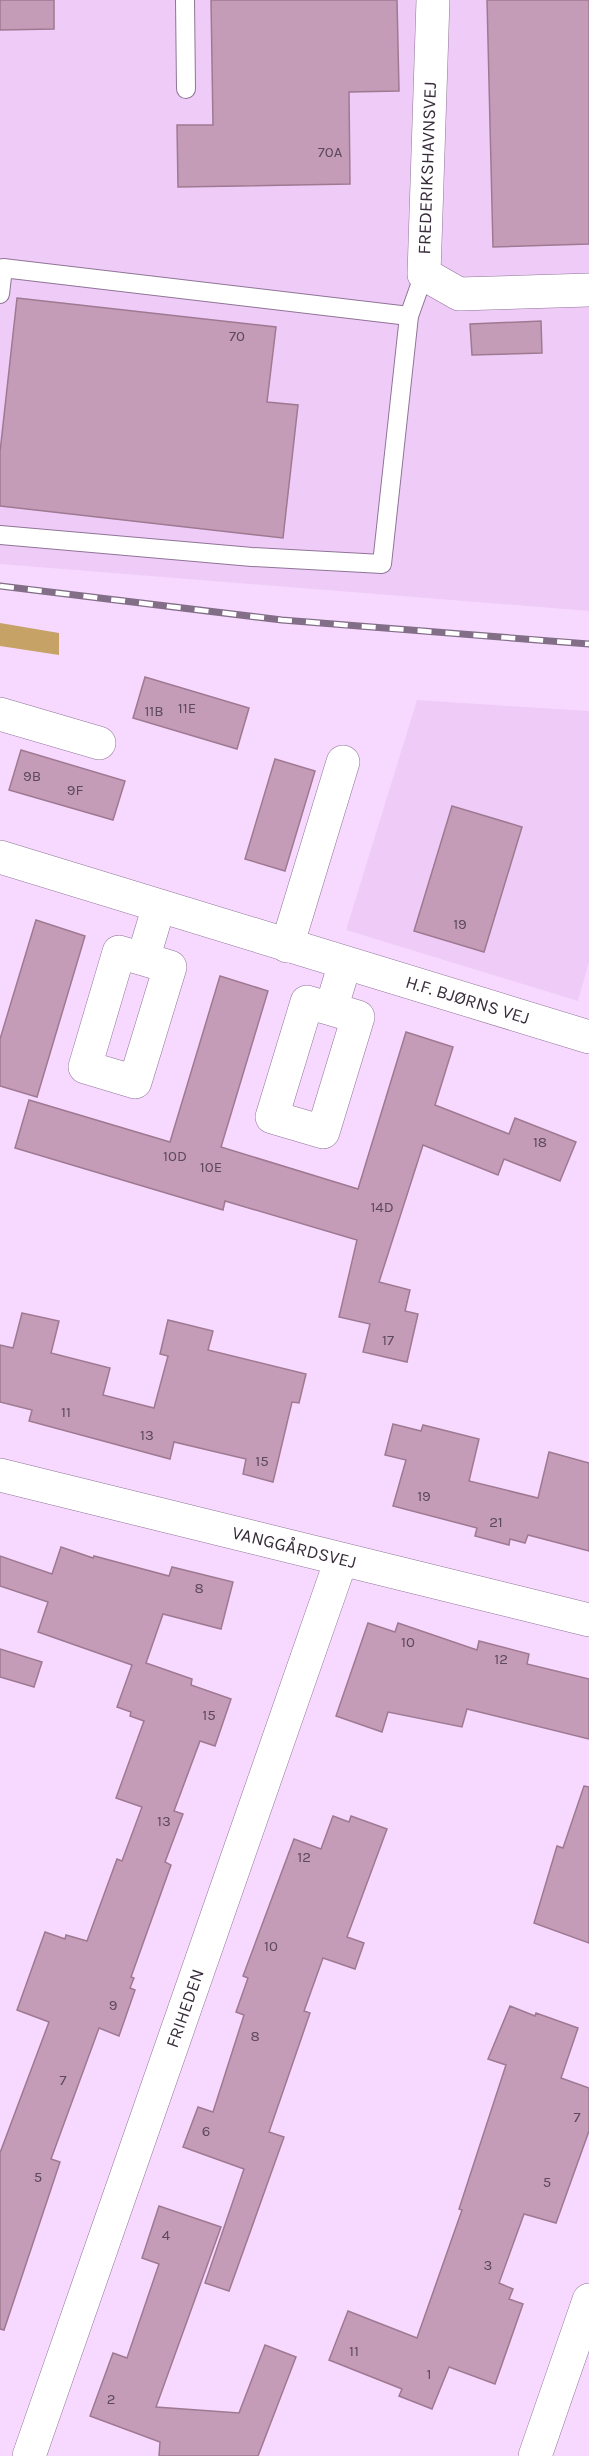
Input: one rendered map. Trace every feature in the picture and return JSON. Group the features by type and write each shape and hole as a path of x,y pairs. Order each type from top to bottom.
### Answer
{"street":[{"name":"FREDERIKSHAVNSVEJ","path":"433,0 424,274 459,294 589,290"},
{"path":"0,714 99,744"},
{"path":"287,945 343,762"},
{"name":"H.F. BJØRNS VEJ","path":"0,858 589,1037"},
{"path":"143,959 159,906"},
{"path":"331,1009 345,963"},
{"name":"VANGGÅRDSVEJ","path":"0,1475 589,1620"},
{"name":"FRIHEDEN","path":"29,2456 341,1560"},
{"path":"535,2456 589,2300"}],"lane":[{"path":"185,0 186,89"},
{"path":"0,294 3,268 409,316"},
{"path":"0,535 252,557 382,564 409,316 424,274"}],"shaded area":[{"path":"0,0 589,0 589,611 0,564"},
{"path":"0,623 59,633 59,655 0,646"},
{"path":"417,700 589,711 589,962 578,1001 346,930"}],"building":[{"path":"0,0 54,0 54,29 0,30"},
{"path":"211,0 397,0 399,91 349,92 350,184 178,187 177,125 213,125"},
{"path":"487,0 589,0 589,244 493,247"},
{"path":"17,298 276,327 267,402 298,405 283,538 0,506 0,452"},
{"path":"541,321 542,353 472,355 470,324"},
{"path":"145,677 249,708 237,749 133,718"},
{"path":"21,750 125,781 113,820 9,790"},
{"path":"275,759 315,771 285,871 245,859"},
{"path":"452,806 522,827 484,952 414,931"},
{"path":"36,920 85,936 37,1097 0,1086 0,1039"},
{"path":"220,976 268,991 221,1147 358,1189 406,1032 453,1047 435,1105 509,1134 515,1118 576,1142 560,1181 504,1159 498,1175 423,1145 379,1282 410,1290 405,1311 418,1314 407,1362 363,1352 370,1324 339,1317 357,1240 225,1201 223,1210 15,1148 29,1100 170,1142"},
{"path":"22,1313 59,1321 51,1353 110,1368 103,1395 154,1408 168,1356 160,1354 168,1320 213,1331 208,1350 306,1374 299,1403 292,1402 273,1482 243,1474 246,1459 174,1442 170,1459 29,1421 32,1410 0,1402 0,1345 13,1348"},
{"path":"393,1424 421,1431 423,1425 479,1439 469,1481 538,1498 549,1452 589,1463 589,1551 528,1535 525,1543 510,1539 509,1545 475,1536 477,1528 393,1506 406,1460 385,1455"},
{"path":"61,1547 93,1558 94,1556 169,1576 172,1567 233,1582 221,1629 163,1614 146,1663 192,1679 191,1685 231,1699 215,1746 200,1741 174,1811 183,1814 165,1862 171,1865 131,1977 134,1978 130,1988 135,1990 119,2036 99,2028 51,2159 60,2162 4,2330 0,2329 0,2153 49,2022 17,2010 45,1932 65,1939 66,1935 87,1941 117,1859 122,1861 142,1807 116,1798 144,1721 130,1716 131,1712 117,1707 132,1665 38,1632 48,1602 0,1586 0,1556 52,1574"},
{"path":"368,1623 395,1632 398,1623 477,1650 479,1641 529,1654 527,1664 589,1679 589,1739 467,1709 462,1727 388,1712 382,1732 336,1716"},
{"path":"0,1649 42,1662 34,1687 0,1677"},
{"path":"584,1786 589,1787 589,1943 534,1923 557,1846 563,1848"},
{"path":"333,1816 349,1822 351,1816 387,1829 347,1937 364,1943 355,1969 323,1958 304,2011 310,2013 269,2132 284,2137 229,2291 205,2283 244,2169 183,2147 198,2107 213,2112 244,2015 236,2012 248,1978 243,1976 294,1839 321,1849"},
{"path":"510,2006 535,2016 536,2013 578,2028 561,2078 589,2088 589,2131 556,2223 524,2214 499,2283 513,2289 509,2299 523,2304 495,2384 449,2367 432,2409 399,2396 402,2389 329,2360 348,2311 417,2338 462,2210 459,2209 506,2065 488,2059"},
{"path":"159,2206 221,2227 156,2407 239,2413 265,2345 296,2357 258,2456 159,2456 160,2442 90,2416 113,2353 127,2358 159,2264 142,2258"}],"railway":[{"path":"0,586 282,620 589,644"}]}
